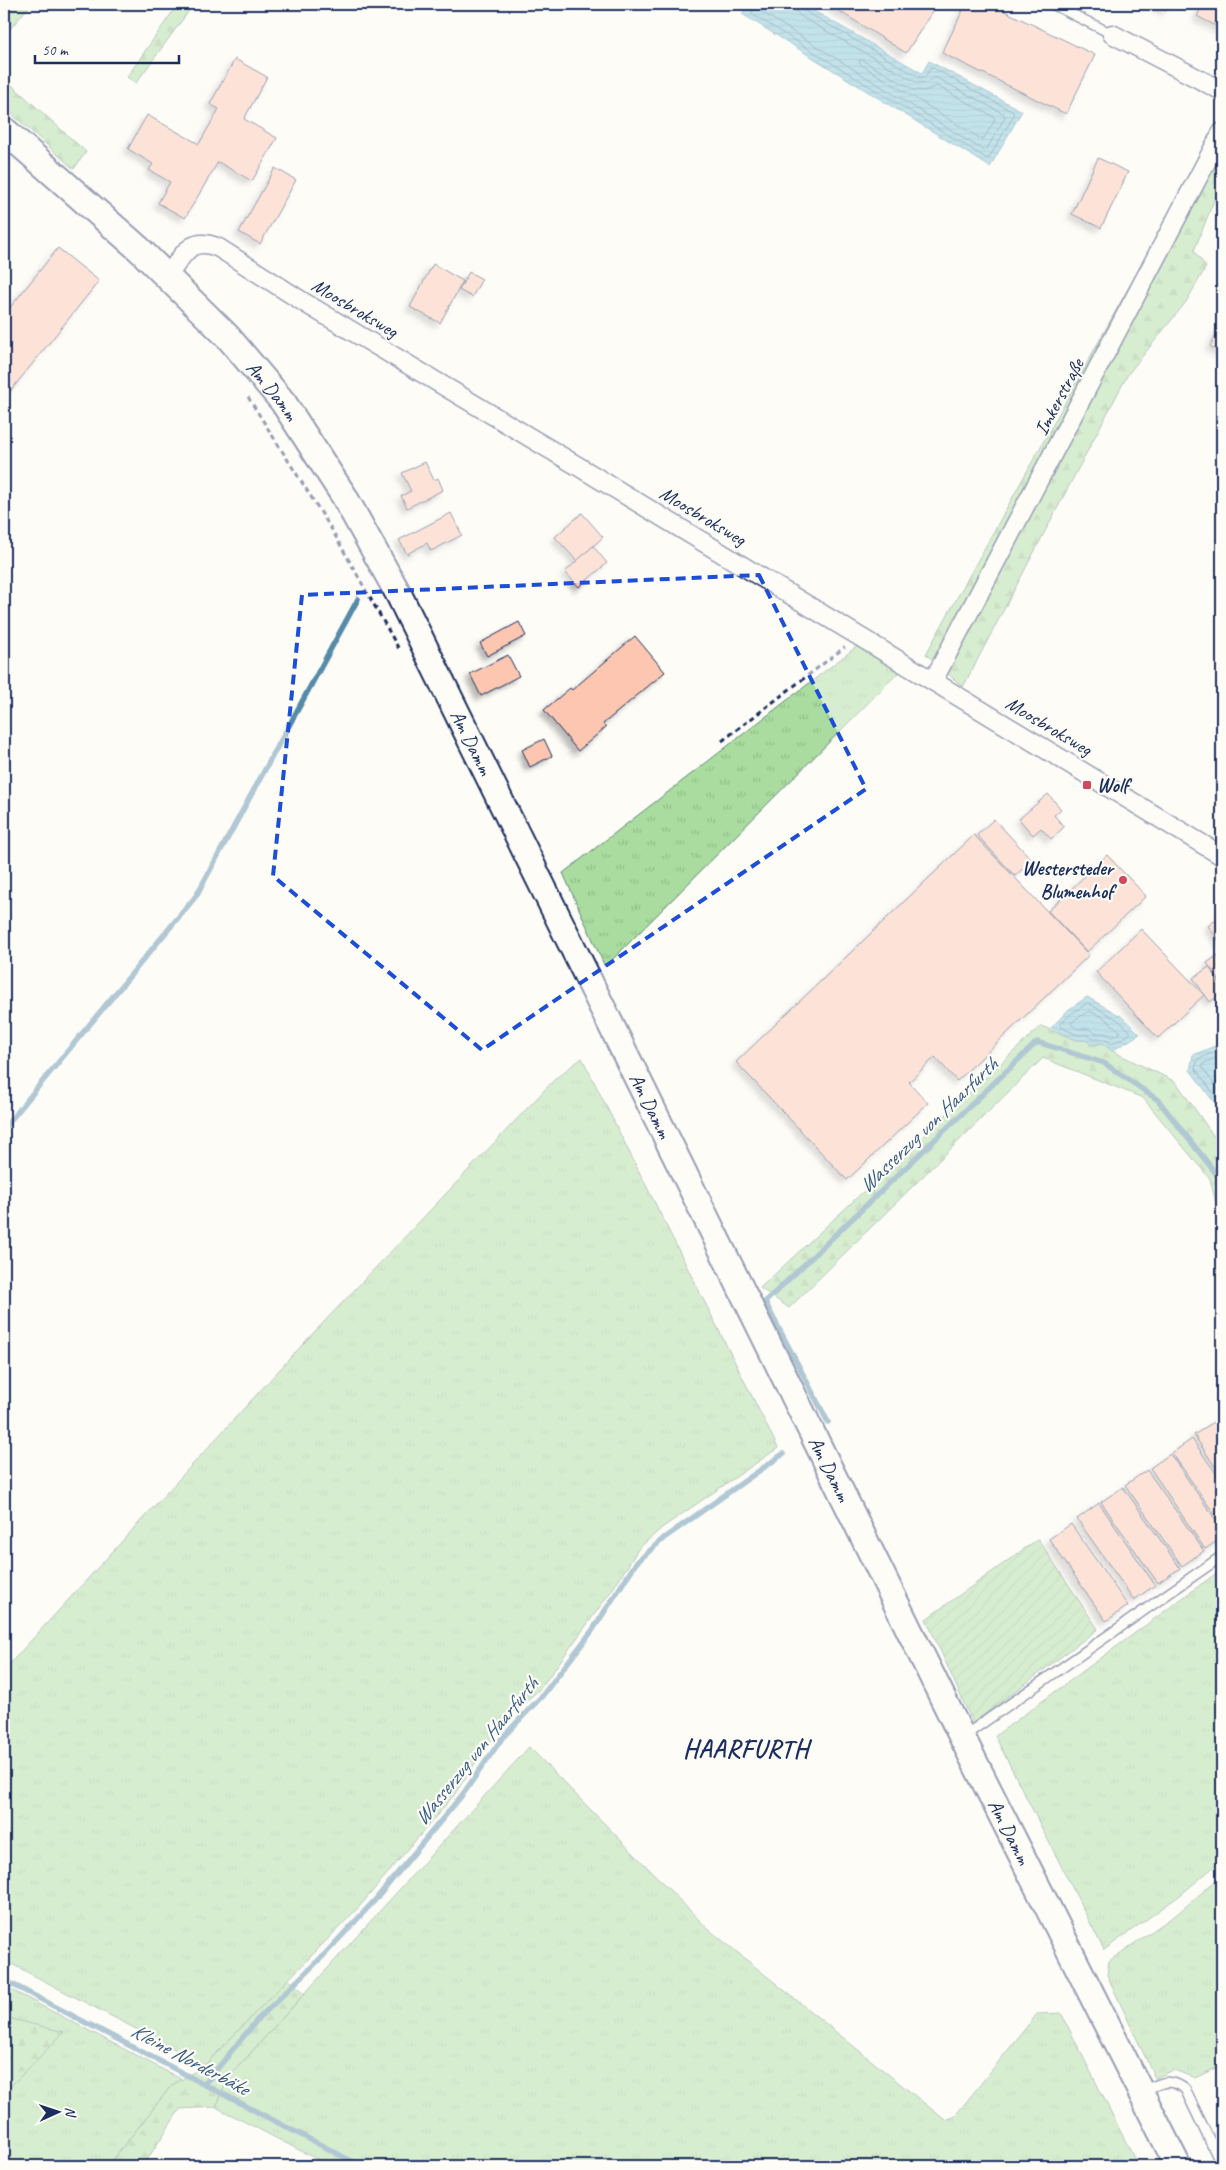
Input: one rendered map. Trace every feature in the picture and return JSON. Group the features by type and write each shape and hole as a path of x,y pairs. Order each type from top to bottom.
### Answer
{"main road":[{"name":"Am Damm","path":"4,130 168,276 228,337 283,402 344,496 399,595 962,1737 1178,2166"}],"street":[{"path":"1112,34 1222,91"},
{"name":"Imkerstraße","path":"933,681 1222,132"},
{"name":"Moosbroksweg","path":"168,276 186,250 194,244 208,243 219,248 305,303 1222,856"}],"lane":[{"path":"1052,4 1112,34"},
{"path":"962,1737 1222,1556"},
{"path":"1141,2092 1166,2081 1176,2082 1185,2089 1222,2166"}],"path":[{"path":"245,394 332,530 400,651"},
{"path":"722,741 860,636"}],"highlighted area":[{"path":"759,575 866,789 482,1050 273,876 302,595"}],"green space":[{"path":"4,4 31,4 4,36"},
{"path":"178,4 194,4 136,83 127,77"},
{"path":"4,78 86,152 74,169 4,107"},
{"path":"1222,150 1222,180 1194,251 1206,267 1186,302 1128,374 963,687 926,654 1135,276 1149,283"},
{"path":"860,644 899,672 605,967 563,873"},
{"path":"1041,1026 1076,1040 1086,1040 1091,1045 1103,1043 1112,1051 1176,1082 1222,1148 1222,1227 1210,1179 1143,1098 1043,1058 789,1308 760,1288"},
{"path":"582,1058 778,1448 663,1527 639,1548 612,1590 540,1689 505,1719 454,1795 359,1907 205,2065 4,1960 4,1670 303,1344 556,1078"},
{"path":"1038,1539 1098,1629 973,1723 926,1619"},
{"path":"1222,1569 1222,1860 1179,1896 1104,1950 995,1736"},
{"path":"529,1747 707,1928 945,2120 954,2117 1037,2014 1061,2013 1138,2166 330,2166 216,2107 228,2078"},
{"path":"1222,1875 1222,2065 1195,2078 1174,2070 1155,2078 1107,1975 1109,1961 1177,1914"},
{"path":"288,1979 305,1993 228,2078 216,2107 180,2109 143,2166 108,2166 171,2086 205,2065"},
{"path":"4,1986 181,2079 171,2086 108,2166 4,2166"},
{"path":"4,2017 64,2032 4,2093"}],"water":[{"path":"749,4 802,4 922,73 929,61 1022,111 990,167 742,14"},
{"path":"1087,997 1121,1016 1140,1034 1112,1051 1103,1043 1091,1045 1086,1040 1076,1040 1051,1028 1068,1010"},
{"path":"1222,1043 1222,1113 1190,1070 1193,1055"}],"building":[{"path":"828,4 937,4 906,53"},
{"path":"966,4 990,4 1095,55 1066,114 942,53"},
{"path":"1152,4 1169,4 1166,11"},
{"path":"1204,4 1222,4 1222,29 1197,16"},
{"path":"235,59 267,77 244,119 277,138 252,181 218,162 185,218 158,203 170,182 149,170 153,164 128,149 147,115 199,144 219,109 210,104"},
{"path":"1098,158 1128,172 1101,228 1072,214"},
{"path":"275,168 296,180 260,244 239,232"},
{"path":"58,248 99,281 4,399 4,315"},
{"path":"433,264 463,281 440,323 410,307"},
{"path":"469,272 482,279 472,297 459,290"},
{"path":"1222,324 1222,353 1210,346"},
{"path":"425,462 434,480 438,478 443,490 407,508 401,496 411,491 402,473"},
{"path":"451,513 462,535 431,551 427,543 407,554 399,540"},
{"path":"582,513 603,537 577,561 555,537"},
{"path":"593,546 607,563 579,587 565,572"},
{"path":"519,622 526,636 487,656 480,643"},
{"path":"635,636 665,672 603,724 606,727 578,751 544,710 570,688 572,690"},
{"path":"508,655 519,676 481,696 470,674"},
{"path":"544,739 552,756 530,767 522,750"},
{"path":"1048,794 1061,809 1054,815 1064,827 1051,839 1041,828 1033,835 1019,819"},
{"path":"994,819 1032,860 1015,876 977,835"},
{"path":"974,835 1089,955 957,1081 935,1057 909,1082 928,1103 847,1180 736,1062"},
{"path":"1107,855 1146,896 1087,952 1048,911"},
{"path":"1222,915 1222,945 1208,926"},
{"path":"1141,929 1204,995 1158,1038 1096,972"},
{"path":"1222,952 1222,984 1207,963"},
{"path":"1209,967 1222,986 1222,993 1210,1002 1193,978"},
{"path":"1222,1416 1222,1427 1217,1419"},
{"path":"1215,1421 1222,1432 1222,1477 1194,1435"},
{"path":"1192,1439 1222,1482 1222,1525 1172,1453"},
{"path":"1170,1454 1222,1529 1222,1538 1205,1549 1150,1468"},
{"path":"1147,1470 1204,1551 1182,1566 1125,1485"},
{"path":"1123,1487 1180,1568 1158,1583 1101,1502"},
{"path":"1099,1503 1155,1585 1134,1600 1077,1519"},
{"path":"1071,1524 1128,1606 1106,1621 1049,1539"}],"waterway":[{"path":"4,1128 196,896 358,599"},
{"name":"Wasserzug von Haarfurth","path":"828,1422 765,1302 1037,1042 1104,1063 1158,1100 1222,1181"},
{"name":"Wasserzug von Haarfurth","path":"204,2085 256,2021 324,1955 376,1899 463,1794 503,1737 542,1696 592,1631 636,1563 664,1538 783,1454"},
{"name":"Kleine Norderbäke","path":"4,1980 361,2166"}],"place":[{"name":"Wolf","path":"1087,785"},
{"name":"Westersteder Blumenhof","path":"1123,880"}],"district":[{"name":"HAARFURTH","path":"746,1749"}]}
